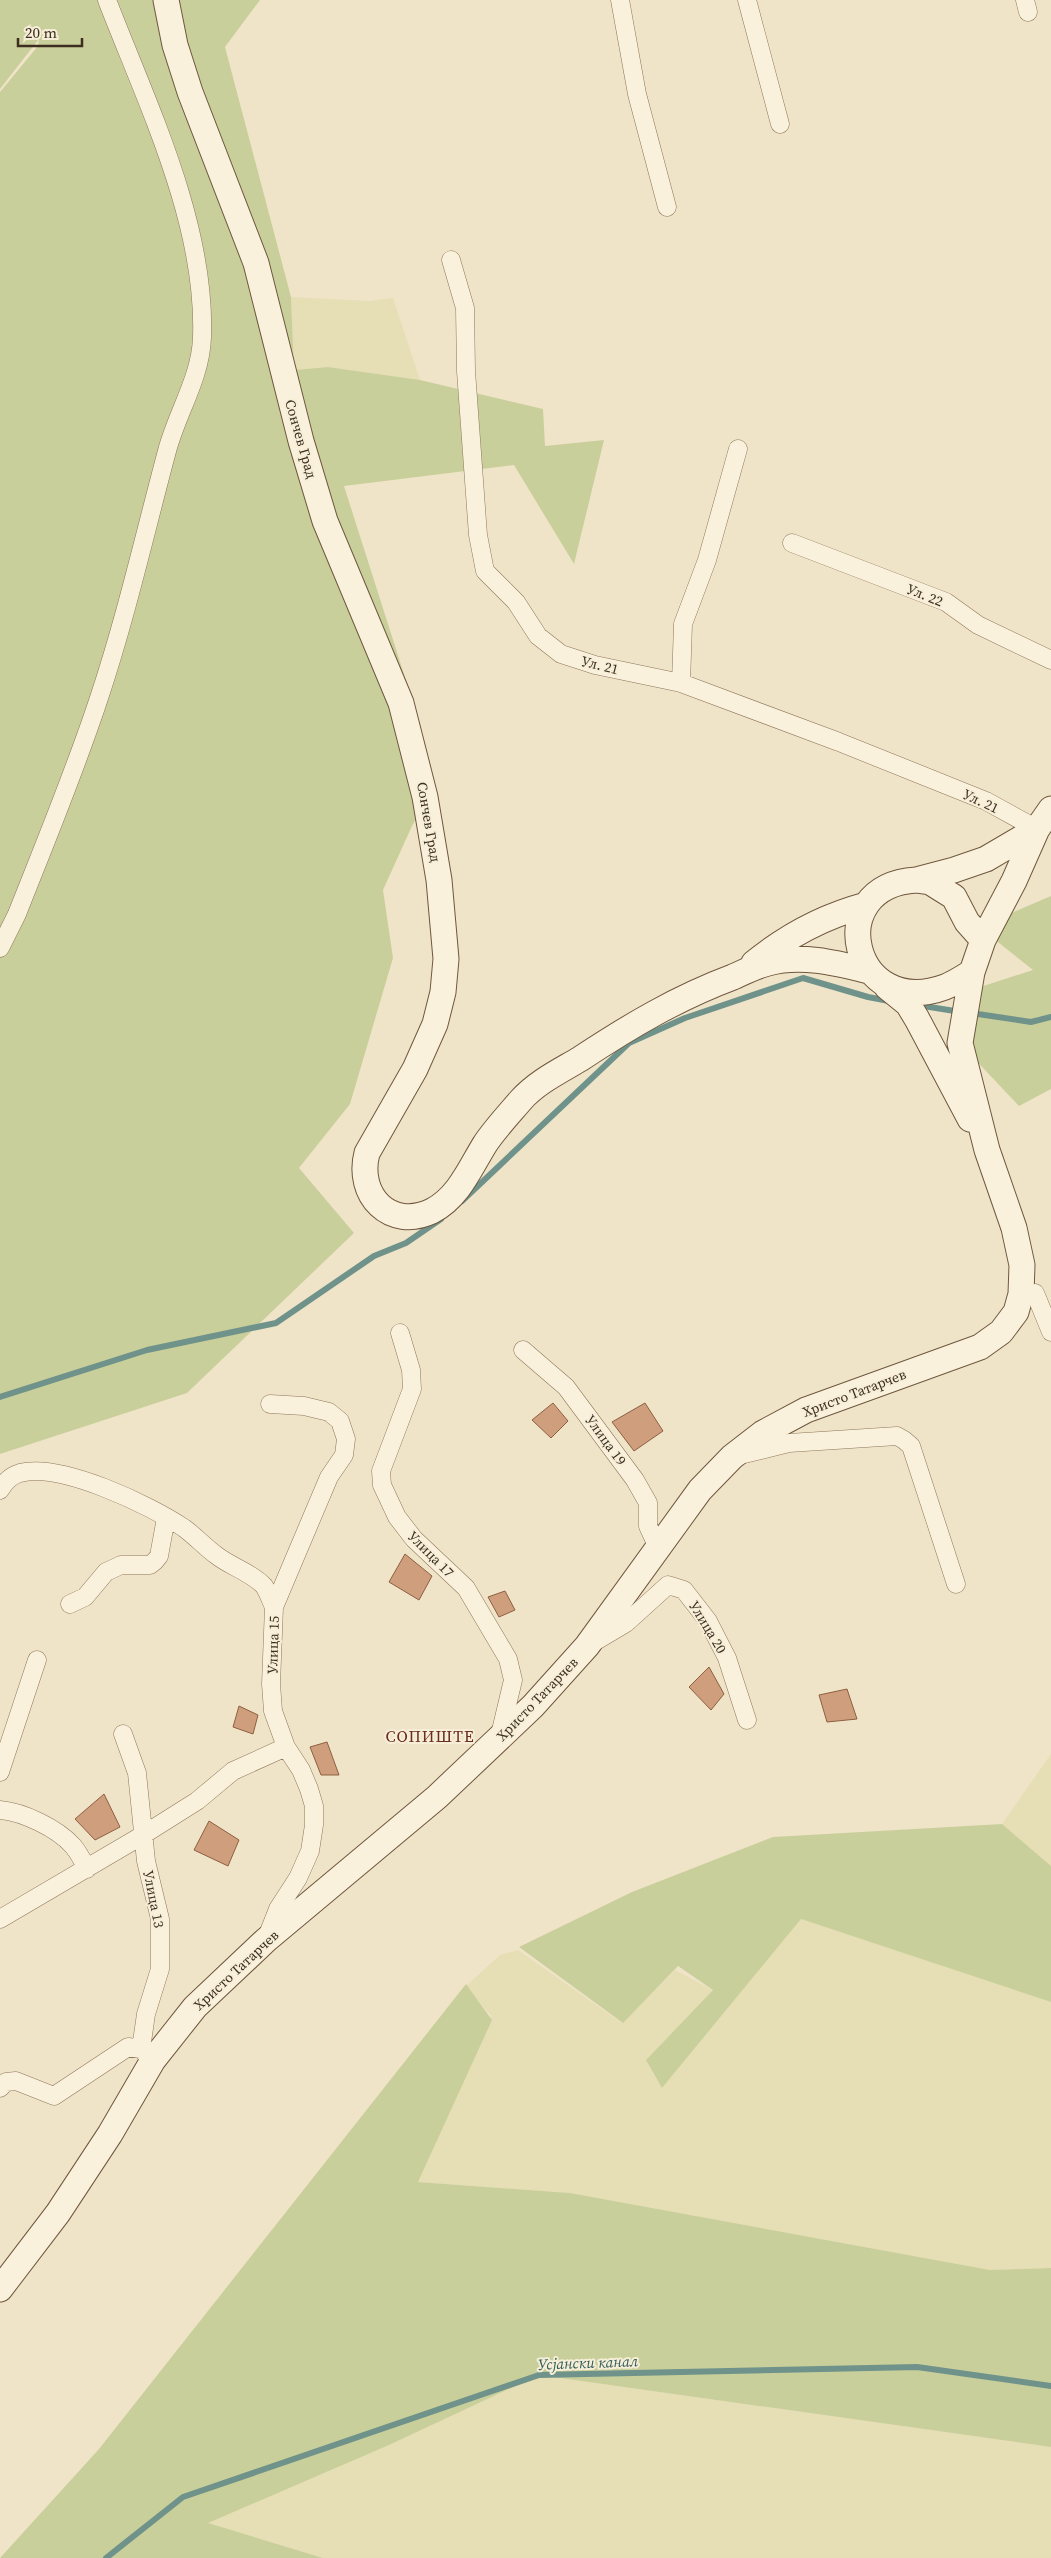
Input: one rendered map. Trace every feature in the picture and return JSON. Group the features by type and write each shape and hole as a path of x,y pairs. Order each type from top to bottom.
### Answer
{"main road":[{"name":"Сончев Град","path":"166,0 175,44 190,92 256,263 301,441 325,521 401,703 426,797 442,909 446,959 443,992 435,1024 415,1068 367,1153 363,1167 364,1182 374,1200 390,1213 408,1217 432,1211 458,1190 486,1142 523,1099 541,1082 621,1032 690,993 743,972"},
{"path":"743,972 768,963 793,960 824,961 876,977 898,990 914,992 945,987 972,972 983,940 1014,881 1037,829 1051,809"},
{"path":"876,977 858,945 859,924 866,905 878,892 893,884 916,880 986,858 1037,829"},
{"path":"916,880 930,882 954,897 968,922 983,940"},
{"path":"743,972 798,933 839,912 866,905"},
{"name":"Христо Татарчев","path":"0,2289 58,2213 110,2134 147,2054 266,1940 437,1797 533,1706 587,1646 659,1550 700,1490 732,1457 763,1433 806,1410 980,1347 1001,1332 1016,1312 1036,1294 1022,1265 1014,1228 986,1150 960,1043 972,972"},
{"name":"Христо Татарчев","path":"876,977 908,1004 986,1150"}],"street":[{"path":"0,948 17,914 100,698 168,447 199,366 202,336 198,275 186,213 108,0"},
{"path":"620,0 637,94 668,207"},
{"path":"746,0 780,124"},
{"name":"Ул. 21","path":"451,260 466,308 466,371 478,535 485,570 516,602 538,636 561,654 595,665 680,683 839,742 986,801 1037,829"},
{"path":"680,683 683,624 707,560 738,449"},
{"name":"Ул. 22","path":"792,543 946,602 978,625 1051,660"},
{"path":"1036,1294 1051,1332"},
{"name":"Улица 17","path":"400,1333 411,1370 412,1389 381,1471 382,1485 397,1517 414,1539 466,1588 508,1659 513,1680 498,1740"},
{"name":"Улица 19","path":"523,1350 566,1386 635,1480 648,1503 648,1526 659,1550"},
{"name":"Улица 15","path":"266,1940 278,1909 298,1878 306,1860 314,1825 314,1806 309,1789 301,1770 286,1747 274,1711 271,1684 274,1607 329,1477 344,1455 346,1439 340,1421 329,1412 304,1406 270,1404"},
{"path":"732,1457 789,1443 896,1436 904,1440 910,1446 956,1584"},
{"path":"0,1490 6,1480 18,1473 42,1472 79,1480 128,1496 184,1528 216,1556 245,1572 264,1587 274,1607"},
{"path":"70,1604 85,1597 106,1572 121,1565 150,1565 155,1561 159,1556 166,1518"},
{"name":"Улица 20","path":"587,1646 626,1623 668,1585 684,1590 708,1621 727,1658 748,1720"},
{"path":"0,1772 37,1660"},
{"name":"Улица 13","path":"123,1734 137,1773 143,1835 160,1919 160,1969 146,2014 147,2054"},
{"path":"0,1919 87,1869 197,1801 233,1771 286,1747"},
{"path":"0,1810 15,1812 50,1829 72,1844 87,1869"},
{"path":"0,2088 6,2082 16,2081 54,2096 128,2047 147,2054"}],"shaded area":[{"path":"291,297 369,301 393,298 420,380 328,367 294,370"},
{"path":"1051,1754 1051,1866 1002,1824"},
{"path":"801,1919 1051,2002 1051,2268 990,2270 570,2193 418,2182 491,2016 466,1986 500,1955 518,1950 622,2023 675,1970 713,1990 646,2060 662,2088"},
{"path":"539,2375 1051,2447 1051,2558 323,2558 207,2523 389,2445"}],"green space":[{"path":"0,0 260,0 225,47 291,297 294,370 328,367 420,380 543,409 545,446 604,440 574,564 514,465 344,486 410,693 435,784 412,826 383,890 393,958 350,1104 299,1168 354,1233 187,1393 0,1454 0,92 38,46 39,39 0,89"},
{"path":"1051,896 1051,1089 1019,1106 968,1052 977,988 1033,970 979,927"},
{"path":"1002,1824 1051,1866 1051,2002 801,1919 662,2088 646,2060 713,1990 678,1966 623,2023 519,1947 632,1892 773,1837"},
{"path":"466,1984 492,2020 418,2182 570,2193 990,2270 1051,2268 1051,2447 539,2375 389,2445 208,2523 323,2558 0,2558 99,2449"}],"building":[{"path":"553,1403 568,1421 551,1438 532,1420"},
{"path":"645,1403 663,1431 634,1451 612,1422"},
{"path":"405,1554 432,1576 419,1600 389,1582"},
{"path":"505,1591 515,1610 499,1617 488,1597"},
{"path":"709,1667 724,1694 711,1710 689,1687"},
{"path":"847,1689 857,1719 827,1722 819,1695"},
{"path":"239,1706 258,1715 253,1734 233,1727"},
{"path":"327,1742 339,1775 321,1775 310,1747"},
{"path":"104,1794 120,1827 95,1840 75,1819"},
{"path":"209,1821 239,1840 228,1866 194,1850"}],"waterway":[{"path":"462,1201 629,1043 685,1018 803,978 868,997 889,1001"},
{"path":"917,1005 961,1012"},
{"path":"971,1013 1031,1022 1051,1017"},
{"path":"0,1397 147,1350 276,1323 374,1256 406,1243 441,1219"},
{"name":"Усјански канал","path":"106,2558 183,2497 539,2375 917,2367 1051,2386"}],"district":[{"name":"СОПИШТЕ","path":"430,1736"}]}
